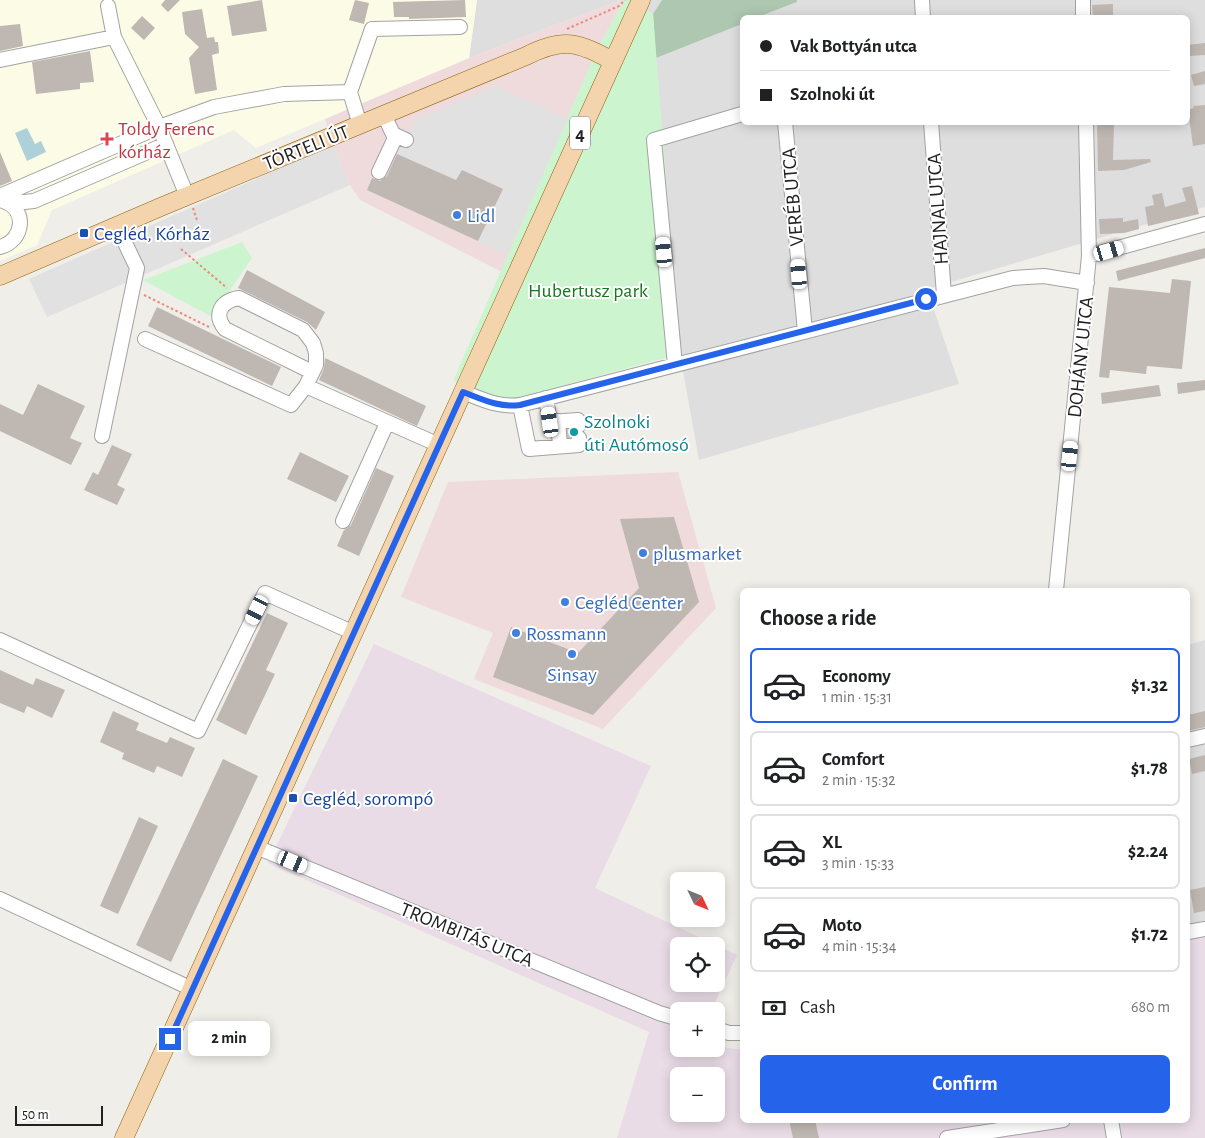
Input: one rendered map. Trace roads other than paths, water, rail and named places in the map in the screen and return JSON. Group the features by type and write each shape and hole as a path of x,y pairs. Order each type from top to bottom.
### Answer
{"main road":[{"name":"4","path":"124,1138 641,0"},
{"name":"TÖRTELI ÚT","path":"0,276 546,46 564,42 578,45 613,61"}],"street":[{"path":"922,0 923,15"},
{"path":"1083,0 1083,15"},
{"path":"108,6 114,37 159,127 188,196"},
{"path":"360,125 350,92 372,29 460,27"},
{"path":"0,60 114,37"},
{"path":"0,199 159,127 214,107 284,94 350,92"},
{"path":"378,172 401,138 393,134 384,115"},
{"path":"675,365 654,140 740,115"},
{"name":"VERÉB UTCA","path":"785,125 805,331"},
{"name":"HAJNAL UTCA","path":"931,125 944,295"},
{"name":"DOHÁNY UTCA","path":"1056,588 1090,256 1086,125"},
{"path":"0,199 24,202 34,201 166,144"},
{"path":"0,199 10,204 17,211 20,218 20,228"},
{"path":"0,246 12,241 20,228 30,204 34,201"},
{"path":"1090,256 1205,224"},
{"path":"102,436 136,268 117,226"},
{"path":"463,392 499,405 520,405 1012,278 1044,276 1087,283"},
{"path":"146,339 291,405 306,386 316,365 316,353 313,343 303,330 238,298 229,300 221,308 220,323 226,329 312,372"},
{"path":"306,386 439,445"},
{"path":"520,405 529,449 569,433 550,422 546,398"},
{"path":"344,521 387,423"},
{"path":"0,640 198,731 265,592 354,633"},
{"path":"1190,740 1205,736"},
{"name":"TROMBITÁS UTCA","path":"256,848 650,1010 670,1016"},
{"path":"0,899 192,989"},
{"path":"1190,932 1205,929"},
{"path":"725,1032 740,1033"},
{"path":"947,1138 1044,1123"},
{"path":"1112,1123 1114,1138"}],"water":[{"path":"27,128 35,144 41,141 46,152 27,161 15,133"}],"tunnel":[{"path":"568,427 569,439"}],"place":[{"name":"Toldy Ferenc kórház","path":"107,139"},
{"name":"Lidl","path":"457,215"},
{"name":"Cegléd, Kórház","path":"84,233"},
{"name":"Szolnoki úti Autómosó","path":"574,432"},
{"name":"plusmarket","path":"643,553"},
{"name":"Cegléd Center","path":"565,602"},
{"name":"Rossmann","path":"516,633"},
{"name":"Sinsay","path":"572,654"},
{"name":"Cegléd, sorompó","path":"293,798"}],"park label":[{"name":"Hubertusz park","path":"588,290"}]}
